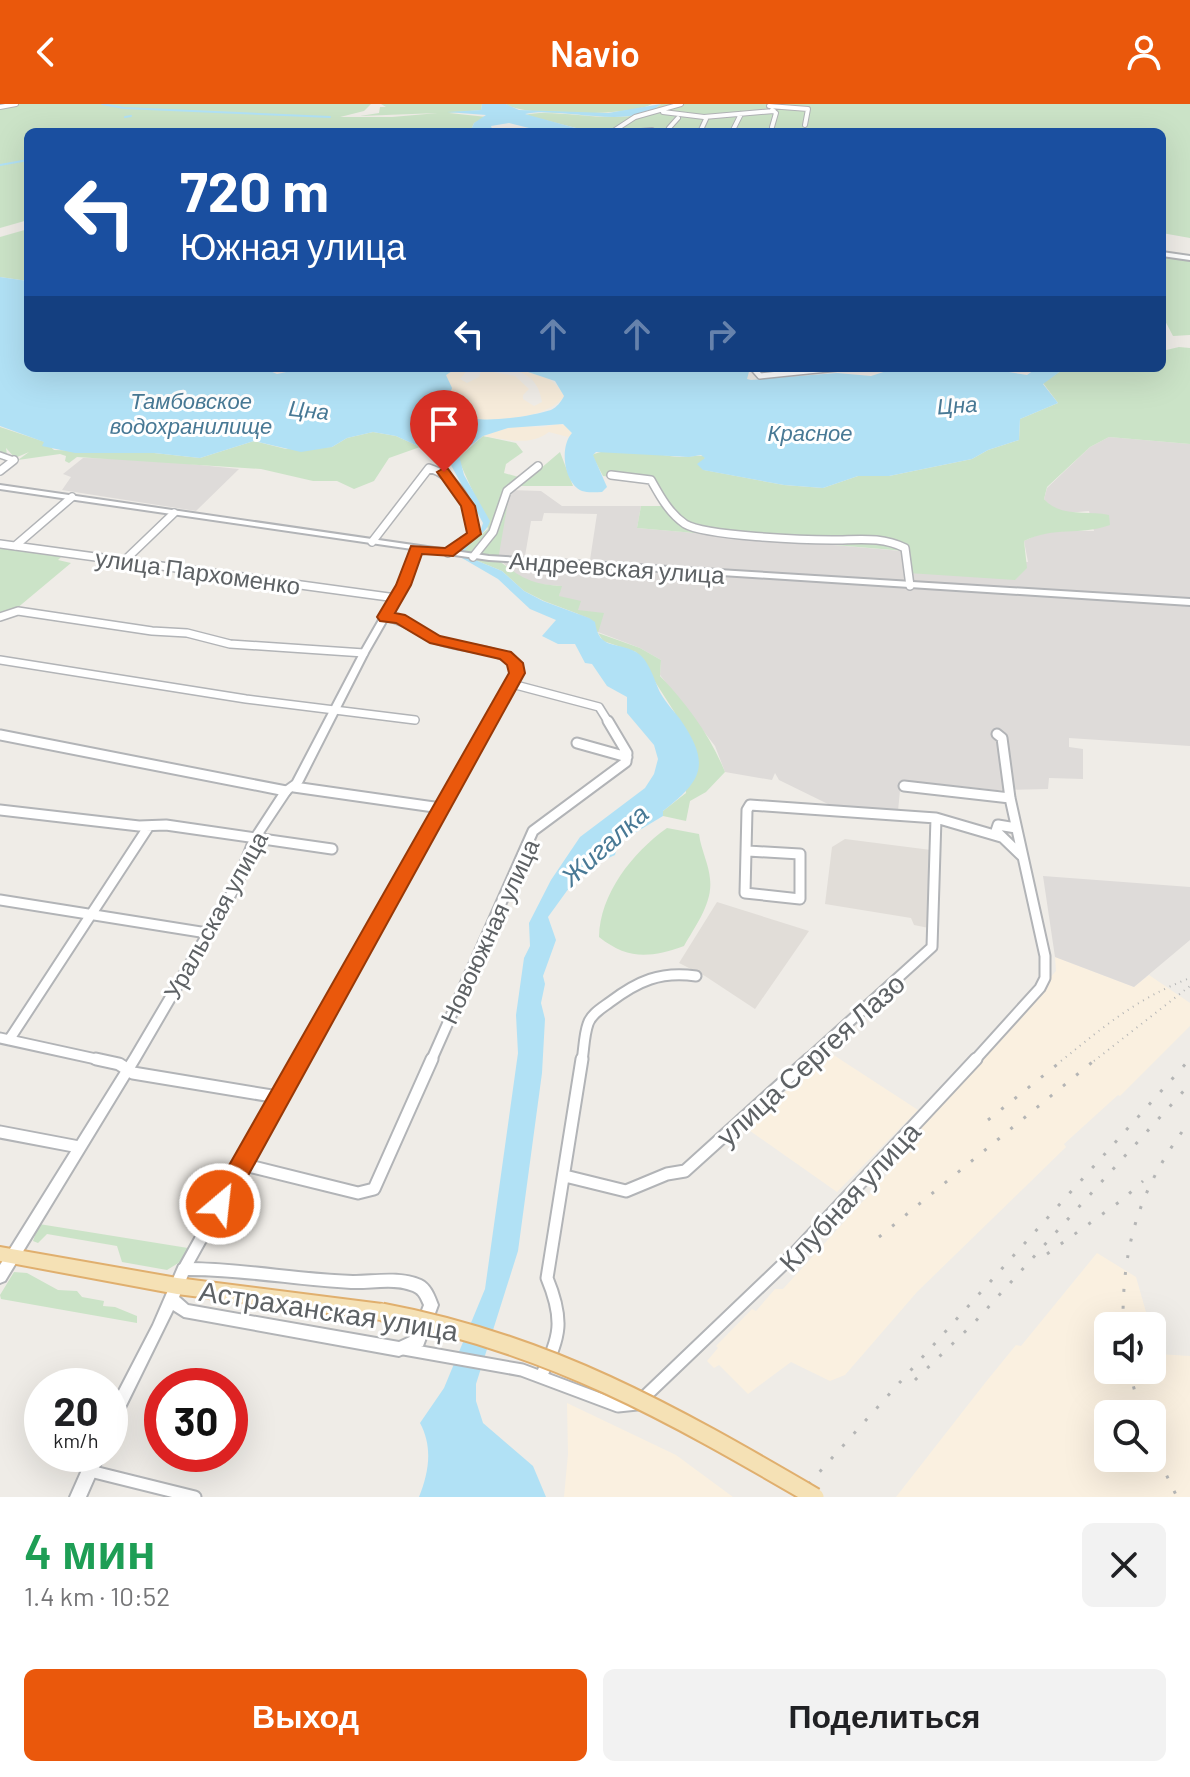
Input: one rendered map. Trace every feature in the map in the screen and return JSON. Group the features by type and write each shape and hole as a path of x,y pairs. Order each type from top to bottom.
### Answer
{"main road":[{"name":"Астраханская улица","path":"7,1255 174,1293 382,1312 474,1333 609,1383 815,1497"}],"street":[{"path":"0,107 16,104"},
{"path":"616,128 625,119 663,112 681,104"},
{"path":"766,105 774,111"},
{"path":"766,105 808,109 805,125"},
{"path":"663,112 678,118 706,119 774,111"},
{"path":"772,127 774,111"},
{"path":"734,128 741,114"},
{"path":"669,128 678,118"},
{"path":"702,128 706,119"},
{"path":"1166,255 1190,258"},
{"path":"756,372 760,376 798,372"},
{"path":"0,455 14,460 0,471"},
{"path":"470,556 493,532 507,491 538,466"},
{"path":"372,542 429,468 448,475 468,506 474,522 474,534 451,553"},
{"path":"611,475 651,480 667,507 683,523 702,531 827,540 856,538 897,543 905,548 910,586"},
{"name":"Андреевская улица","path":"0,487 470,556 1190,602"},
{"path":"15,546 72,497"},
{"path":"124,561 174,513"},
{"name":"улица Пархоменко","path":"0,544 396,598"},
{"name":"Уральская улица","path":"0,1277 7,1255 127,1070 237,884 255,838 290,789 335,709 396,598 416,549"},
{"path":"0,617 18,611 152,631 187,633 230,644 364,653"},
{"path":"128,1386 184,1269 241,1164 512,684 517,669 508,656 435,639 399,618 385,617"},
{"path":"0,660 246,699 415,720"},
{"path":"512,684 599,707 627,757"},
{"name":"Клубная улица","path":"399,1349 504,1366 541,1376 618,1406 637,1404 790,1260 900,1143 1040,988 1045,978 1045,956 1010,798 1002,738 997,734"},
{"path":"0,735 290,789 441,808"},
{"path":"577,743 627,757"},
{"name":"Новоюжная улица","path":"241,1164 358,1193 374,1189 533,831 544,820 621,767 627,757"},
{"path":"904,786 1010,798"},
{"path":"748,851 800,854 800,899 745,893 747,810 750,805 936,818 1001,837"},
{"path":"0,810 149,826 166,825 332,849"},
{"name":"улица Сергея Лазо","path":"565,1176 583,1176 626,1191 640,1188 668,1171 685,1171 932,947 936,818"},
{"path":"1016,828 1004,824 998,825 996,831 1023,857"},
{"path":"149,826 93,915 4,1039 119,1064 127,1070 278,1097"},
{"path":"0,900 207,933"},
{"path":"541,1376 560,1339 558,1306 547,1278 588,1023 593,1015 648,976 676,972 696,976"},
{"path":"0,1132 79,1147"},
{"path":"174,1293 184,1311 399,1349 418,1341 431,1305 425,1291 409,1283 352,1282 216,1269 184,1269"},
{"path":"418,1341 444,1356"},
{"path":"78,1497 90,1472"},
{"path":"94,1472 195,1497"}],"shaded area":[{"path":"1109,437 1190,444 1190,597 1147,596 1150,601 1190,603 1190,746 1069,738 1069,747 1083,749 1083,779 1049,778 1048,789 997,790 901,780 898,811 830,805 779,780 775,773 772,780 725,772 715,746 660,675 661,660 640,648 598,632 559,596 561,586 537,584 518,577 496,556 510,490 541,491 562,506 641,506 637,528 1028,562 1024,541 1052,530 1094,531 1089,511 1067,513 1052,508 1044,499 1047,488 1090,447","holes":["544,513 597,514 590,560 525,556 531,521 542,521"]},
{"path":"83,458 140,459 239,469 196,511 62,490 71,477 63,474"},
{"path":"845,839 931,850 929,928 914,925 911,918 825,904 832,847"},
{"path":"1043,876 1190,887 1190,940 1134,987 1055,957"},
{"path":"717,902 809,931 755,1009 679,963"},
{"path":"1055,957 1134,987 1149,975 1190,1003 1190,1026 1120,1096 1064,1144 1066,1147 917,1292 845,1375 830,1381 791,1362 748,1394 719,1365 714,1368 707,1361 718,1348 716,1346 752,1309 756,1311 775,1289 783,1289 925,1133 918,1128 1056,971"},
{"path":"829,1052 918,1110 837,1192 746,1128"},
{"path":"1097,1253 1136,1277 1146,1312 1094,1312 1094,1384 1166,1384 1166,1354 1190,1356 1190,1497 896,1497 1016,1345 1021,1346"},
{"path":"567,1403 676,1455 733,1497 564,1497 568,1454"}],"green space":[{"path":"18,104 371,104 364,111 340,117 392,117 438,113 360,116 379,113 380,107 386,107 381,104 482,104 481,110 449,113 487,117 474,123 472,128 24,128 24,221 0,228 0,108"},
{"path":"506,104 652,104 623,111 554,113"},
{"path":"661,104 1190,104 1190,238 1166,234 1166,128 576,128 525,115 556,113 614,117 648,112"},
{"path":"24,230 24,280 0,277 0,237"},
{"path":"1166,254 1190,257 1190,335 1173,336 1166,323"},
{"path":"1190,348 1190,444 1109,437 1090,447 1047,487 1044,499 1066,511 1109,515 1110,525 1035,536 1024,541 1027,568 1015,580 908,573 905,551 637,528 641,506 662,506 648,481 603,476 592,455 623,450 680,457 705,456 704,470 784,485 823,488 858,476 889,476 972,459 1019,440 1020,419 1058,403 1043,383 1059,372 1166,372 1166,350"},
{"path":"0,427 45,442 54,450 154,453 200,458 254,441 286,449 332,447 347,438 373,432 396,436 420,447 389,458 374,481 354,489 337,481 313,481 261,469 77,457 69,463 65,461 66,456 60,454 18,460 29,452 15,458 6,448 7,455 0,453"},
{"path":"483,436 516,443 523,452 506,464 504,473 522,478 510,490 498,560 527,579 562,586 559,596 581,601 578,610 604,613 598,633 589,618 524,591 502,571 463,555 465,548 488,529 458,458"},
{"path":"560,452 573,486 520,486"},
{"path":"0,547 63,555 58,560 71,563 16,609 0,617"},
{"path":"598,633 640,648 661,660 660,676 697,721 719,758 725,772 706,792 690,801 686,821 663,816 663,811 686,793 675,713 636,652 603,641"},
{"path":"667,828 699,834 710,879 706,905 684,946 640,955 620,950 599,937 605,905 630,862"},
{"path":"39,1224 188,1248 180,1262 167,1270 122,1262 117,1246 47,1234 38,1243 33,1241"},
{"path":"14,1272 27,1273 58,1290 77,1291 82,1297 104,1301 103,1306 115,1307 137,1316 137,1323 1,1299 0,1295"}],"sand":[{"path":"466,372 460,379 467,383 479,377 481,372 515,376 529,389 523,399 534,406 542,402 538,388 521,372 531,372 554,383 564,396 547,409 534,414 490,420 466,418 456,410 447,373"},
{"path":"513,426 568,426 572,435 568,437 549,432 541,437 517,441 483,436"}],"water":[{"path":"482,104 506,104 519,110 608,113 661,104 648,112 632,116 525,114 576,128 529,128 509,123 492,128 472,128 486,115 447,112 481,110"},
{"path":"0,277 24,280 24,372 451,372 446,375 452,388 450,394 462,415 481,419 542,412 557,406 564,396 555,381 528,372 749,372 747,379 751,380 837,373 871,376 884,372 1009,372 1027,375 1031,372 1060,372 1043,384 1058,403 1020,419 1019,440 972,459 889,476 858,476 823,488 784,485 703,470 697,464 705,458 701,455 596,452 593,455 607,487 602,492 584,492 576,487 567,473 566,447 572,433 563,424 508,428 483,436 459,455 464,475 490,521 463,555 502,571 524,591 543,601 589,618 595,622 600,637 605,641 641,656 663,697 690,735 699,760 694,780 663,811 663,816 618,843 615,855 582,870 548,917 556,940 543,976 545,984 541,1003 545,1019 542,1073 518,1251 476,1384 476,1401 483,1423 533,1466 546,1497 419,1497 428,1460 427,1441 420,1423 444,1388 485,1289 518,1053 516,1015 524,958 530,946 529,923 551,880 580,837 645,788 654,774 658,759 654,745 627,713 627,697 607,686 592,664 585,663 575,644 558,644 542,636 556,620 530,609 498,579 455,554 481,529 483,523 447,458 447,452 373,432 347,438 332,447 301,452 254,441 200,458 154,453 75,453 42,446 44,442 0,426"}],"waterway":[{"path":"102,104 124,108 330,117"},
{"path":"125,117 131,116"},
{"path":"0,165 24,161"}],"railway":[{"path":"1061,1061 1137,1004 1190,978"},
{"path":"1094,1061 1190,986"},
{"path":"988,1120 1064,1059"},
{"path":"879,1237 1096,1059"},
{"path":"797,1497 1190,1059"},
{"path":"915,1380 973,1324 1190,1084"},
{"path":"1123,1312 1126,1268 1137,1217 1158,1169 1190,1121"},
{"path":"1047,1254 1122,1200 1143,1181"},
{"path":"1133,1384 1137,1400"},
{"path":"1165,1472 1177,1497"}],"route":[{"path":"220,1204 517,673 515,663 505,655 435,639 399,618 385,617 399,595 416,549 448,553 474,534 474,522 468,506 444,472"}],"water label":[{"name":"Цна","path":"957,404"},
{"name":"Цна","path":"309,409"},
{"name":"Тамбовское водохранилище","path":"191,412"},
{"name":"Красное","path":"810,432"},
{"name":"Жигалка","path":"604,844"}]}
